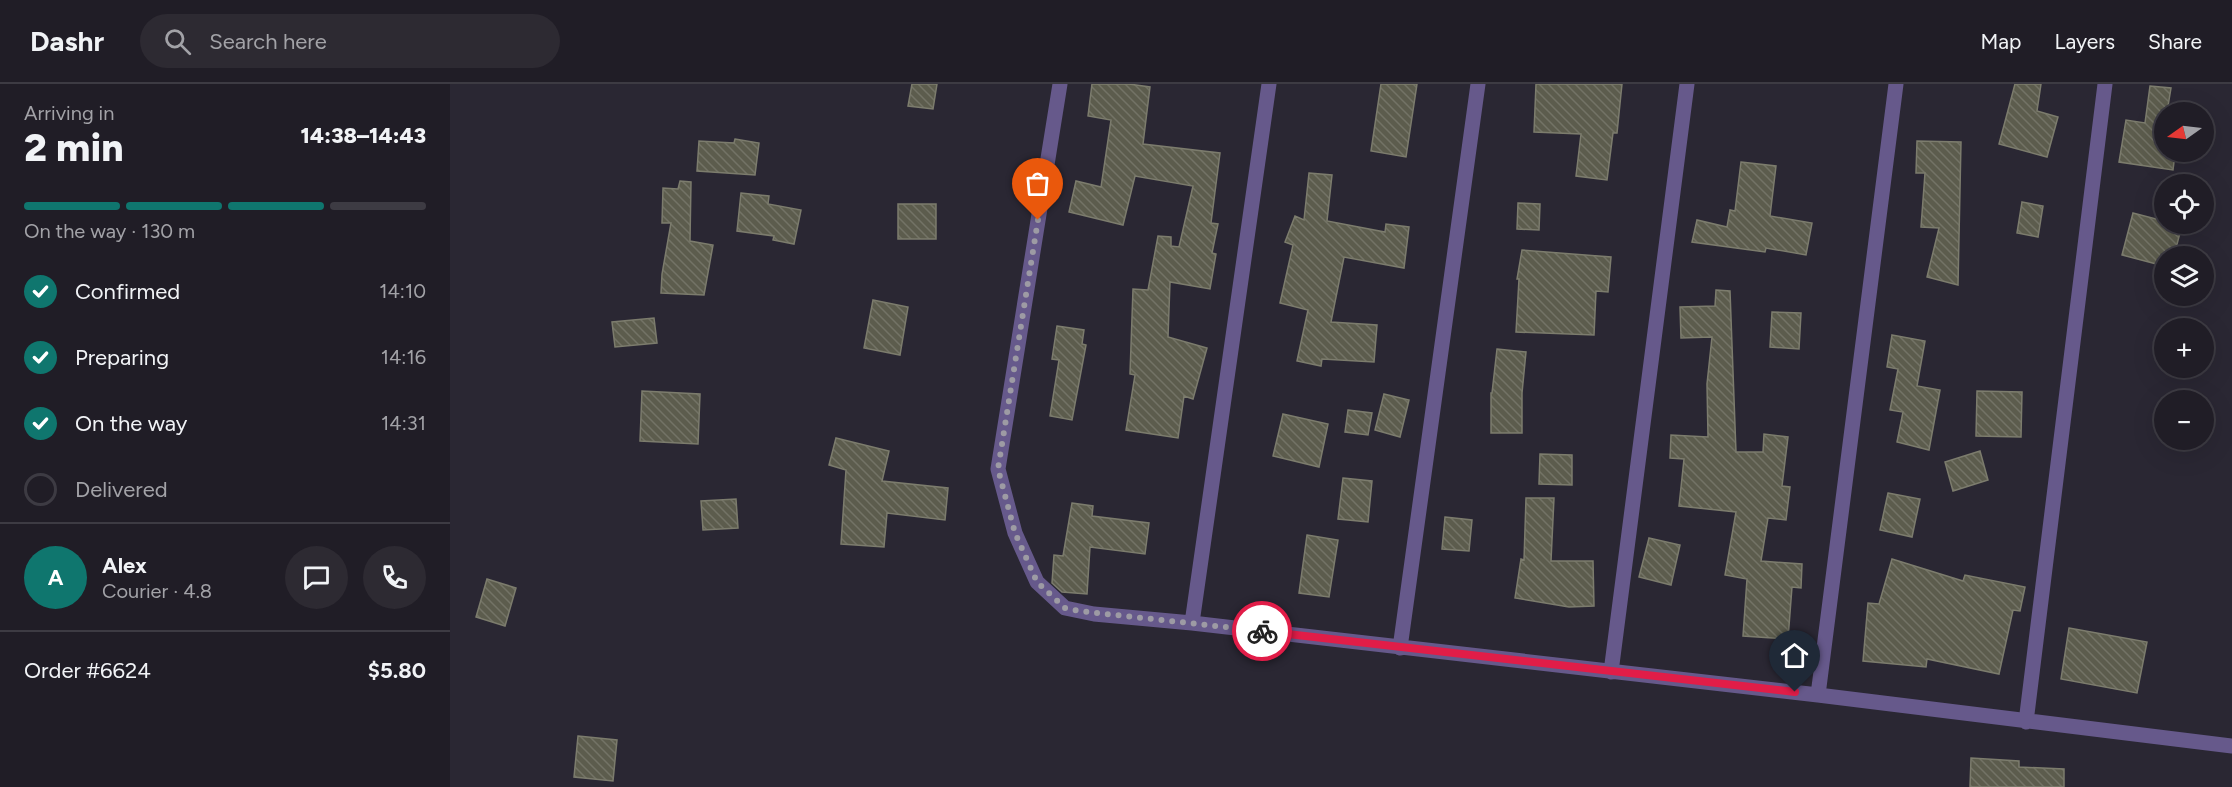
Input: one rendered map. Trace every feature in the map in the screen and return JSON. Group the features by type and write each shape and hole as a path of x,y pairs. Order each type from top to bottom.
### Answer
{"street":[{"path":"1060,84 998,469 1015,533 1037,582 1065,608 1094,614 1192,623 1818,695 2232,746"},
{"path":"1192,623 1269,84"},
{"path":"1400,648 1478,84"},
{"path":"1611,672 1687,84"},
{"path":"1818,695 1896,84"},
{"path":"2026,722 2105,84"}],"building":[{"path":"912,84 937,84 933,109 908,106"},
{"path":"1092,84 1129,84 1150,87 1143,144 1220,153 1211,223 1218,224 1212,253 1216,254 1210,289 1170,282 1168,337 1207,348 1193,399 1184,396 1178,438 1126,430 1135,375 1130,374 1133,289 1148,290 1158,236 1171,237 1171,246 1179,247 1193,186 1135,176 1123,225 1069,212 1076,181 1101,187 1111,120 1088,116"},
{"path":"1381,84 1417,84 1406,157 1371,151"},
{"path":"1536,84 1622,84 1617,133 1613,133 1607,180 1576,176 1581,134 1534,132"},
{"path":"2015,84 2041,84 2037,111 2058,117 2047,157 1999,144"},
{"path":"2150,86 2171,88 2169,102 2154,102 2154,162 2174,162 2173,170 2119,162 2126,120 2145,123"},
{"path":"735,139 759,143 755,175 697,171 699,141 734,143"},
{"path":"1917,141 1961,142 1958,285 1927,277 1939,228 1921,227 1925,173 1916,173"},
{"path":"1741,162 1776,166 1770,216 1812,223 1806,255 1766,248 1765,252 1692,242 1697,220 1727,227 1730,210 1735,211"},
{"path":"1309,173 1332,175 1327,221 1385,232 1386,224 1409,227 1404,268 1344,257 1331,322 1377,325 1374,362 1322,359 1321,366 1297,361 1308,310 1280,303 1293,245 1285,242 1295,216 1304,220"},
{"path":"680,181 691,182 690,241 713,245 704,295 661,293 671,223 662,223 663,188 678,189"},
{"path":"741,193 769,196 768,204 801,210 794,244 773,240 774,236 737,231"},
{"path":"2022,202 2043,206 2038,237 2017,233"},
{"path":"1518,203 1540,204 1539,230 1517,229"},
{"path":"898,204 936,204 936,239 898,239"},
{"path":"2133,213 2154,218 2154,234 2180,234 2177,246 2154,246 2154,263 2122,255"},
{"path":"1522,250 1611,257 1608,292 1596,291 1594,335 1516,332 1519,279 1517,279"},
{"path":"1716,290 1730,291 1736,452 1763,452 1764,434 1788,437 1782,486 1790,487 1786,520 1768,518 1761,561 1802,564 1801,588 1792,587 1788,639 1743,636 1747,579 1725,575 1736,512 1679,506 1684,459 1670,458 1671,435 1708,437 1707,384 1712,337 1681,338 1680,307 1715,306"},
{"path":"873,300 908,307 900,355 864,348"},
{"path":"1772,312 1801,313 1799,349 1770,347"},
{"path":"654,318 657,343 615,347 612,322"},
{"path":"1057,326 1084,330 1082,344 1086,345 1072,420 1050,416 1059,360 1052,359"},
{"path":"1892,335 1925,341 1917,386 1940,390 1929,450 1897,442 1903,412 1890,410 1898,369 1887,367"},
{"path":"1497,349 1526,352 1522,393 1522,433 1491,433 1491,393"},
{"path":"642,391 700,394 698,444 640,441"},
{"path":"1977,391 2022,392 2021,437 1976,436"},
{"path":"1384,394 1409,400 1400,437 1375,430"},
{"path":"1348,410 1372,413 1368,435 1345,432"},
{"path":"1283,414 1328,424 1319,467 1273,456"},
{"path":"836,438 889,451 882,481 948,488 945,520 887,513 884,547 841,544 846,470 829,465"},
{"path":"1980,451 1988,480 1953,491 1945,462"},
{"path":"1540,454 1572,455 1572,485 1539,484"},
{"path":"1343,478 1372,481 1368,522 1338,519"},
{"path":"1888,493 1920,499 1912,537 1880,530"},
{"path":"1526,498 1554,498 1551,561 1593,561 1594,606 1569,607 1515,598 1521,559 1524,560"},
{"path":"736,499 738,528 703,530 701,501"},
{"path":"1072,503 1093,506 1092,516 1149,523 1145,554 1090,547 1087,594 1062,592 1052,583 1054,555 1063,556"},
{"path":"1445,517 1472,520 1469,551 1442,549"},
{"path":"1307,535 1338,540 1329,597 1299,593"},
{"path":"1649,538 1680,545 1671,585 1639,577"},
{"path":"1892,559 1963,581 1965,575 2025,587 2020,611 2013,610 1999,674 1927,659 1926,667 1863,661 1868,603 1879,604"},
{"path":"487,579 516,588 505,626 476,617"},
{"path":"2069,628 2147,642 2137,693 2061,679"},
{"path":"578,736 617,740 613,781 574,777"},
{"path":"1971,758 2019,761 2019,767 2064,769 2064,787 1970,787"}],"way so far":[{"path":"1038,220 998,469 1015,533 1037,582 1065,608 1094,614 1262,631"}],"route":[{"path":"1262,631 1795,692"}]}
